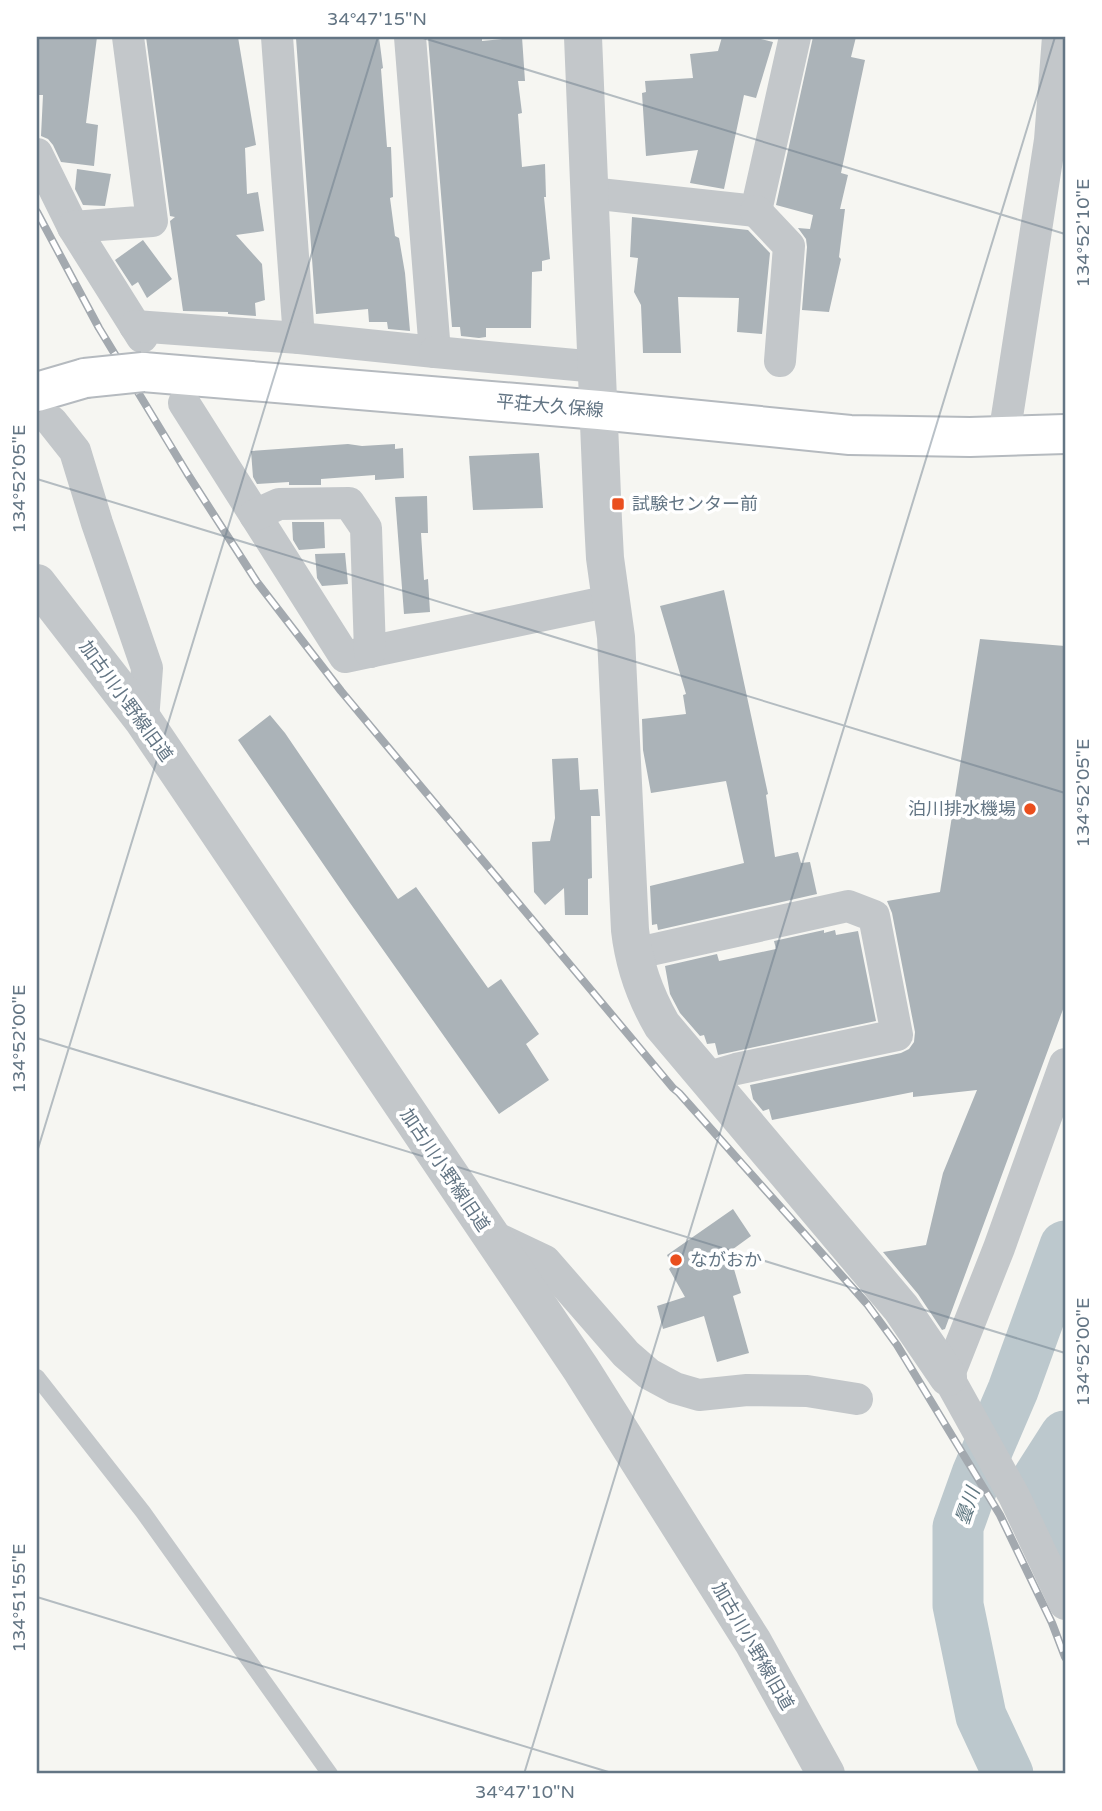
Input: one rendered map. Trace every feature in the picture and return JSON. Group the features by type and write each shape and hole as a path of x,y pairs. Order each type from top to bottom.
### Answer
{"main road":[{"name":"平荘大久保線","path":"44,407 85,378 140,345 599,410 850,435 1065,434"}],"street":[{"path":"74,227 152,221 128,37"},
{"path":"277,37 299,338"},
{"path":"410,37 435,352"},
{"path":"583,37 605,558 616,637 629,930 641,984 662,1025 901,1308 952,1385 1014,1496 1065,1604"},
{"path":"756,211 795,37"},
{"path":"1004,436 1050,140 1058,37"},
{"path":"37,154 140,345 299,338 597,367"},
{"path":"590,193 756,211 789,246 789,345"},
{"path":"184,403 255,515 358,654"},
{"path":"44,407 75,451 147,668 143,720"},
{"path":"255,515 279,503 349,503 366,528 358,654"},
{"name":"加古川小野線旧道","path":"37,583 143,720 581,1369 739,1619 826,1774"},
{"path":"358,654 610,601"},
{"path":"633,954 848,906 874,916 897,1035 705,1078"},
{"path":"952,1385 1065,1064"},
{"path":"488,1234 545,1261 626,1354 649,1374 675,1388 699,1395 747,1390 807,1391 857,1399"}],"lane":[{"path":"37,1377 143,1512 330,1774"}],"building":[{"path":"37,37 97,37 86,123 98,125 94,166 61,162 53,145 41,136 43,95 37,95"},
{"path":"146,37 238,37 256,145 245,148 247,194 258,192 264,231 236,235 262,264 265,300 255,303 256,316 183,311 170,221 175,217 170,216"},
{"path":"379,37 387,147 391,147 393,197 390,198 395,236 399,238 405,273 410,331 388,329 387,322 369,322 368,309 316,314 296,38"},
{"path":"428,37 482,37 482,41 522,37 525,81 518,81 522,113 518,114 522,167 545,164 544,197 550,259 542,261 542,271 532,272 531,328 486,328 486,337 479,338 461,336 460,327 452,327"},
{"path":"722,37 753,37 773,42 756,98 744,95 724,189 690,183 698,150 646,156 642,93 646,92 645,81 693,78 690,54 718,51"},
{"path":"813,37 856,37 851,57 865,60 841,173 848,175 840,209 845,209 839,257 841,259 829,312 802,310 807,247 806,239 798,228 810,229 813,215 776,205"},
{"path":"77,169 111,174 105,206 83,205 75,189"},
{"path":"632,217 748,230 770,253 762,334 737,332 739,298 678,297 681,353 643,353 641,305 634,292 638,258 630,257"},
{"path":"143,240 172,279 147,298 138,282 132,286 115,260"},
{"path":"348,444 395,444 395,449 403,448 404,478 375,480 375,475 321,479 321,485 289,485 289,482 257,484 253,477 251,451"},
{"path":"539,453 543,508 473,510 469,456"},
{"path":"427,496 428,533 421,533 424,580 428,579 430,612 404,614 395,497"},
{"path":"292,522 324,522 325,548 299,550 293,540"},
{"path":"345,553 348,584 322,586 317,578 315,554"},
{"path":"724,590 768,794 775,857 798,852 801,863 810,862 817,894 658,930 657,924 652,925 650,886 744,863 726,781 651,793 643,750 642,719 686,714 683,695 686,694 660,606"},
{"path":"980,639 1065,646 1065,1004 945,1329 942,1330 918,1294 883,1252 926,1245 943,1173 977,1090 913,1097 913,1092 772,1120 769,1109 763,1111 753,1099 750,1085 901,1053 909,1049 914,1042 915,1032 892,913 887,901 940,892"},
{"path":"270,715 398,899 416,887 488,988 501,979 539,1034 526,1044 549,1080 499,1114 238,740"},
{"path":"578,758 580,790 598,789 600,816 591,816 592,878 588,879 588,915 565,915 564,888 545,905 534,892 532,842 550,841 555,818 552,759"},
{"path":"824,930 824,933 835,930 836,935 858,931 876,1021 718,1055 715,1043 707,1044 704,1035 700,1036 680,1013 670,994 665,966 717,954 719,961 776,949 774,941"},
{"path":"733,1209 751,1236 729,1252 741,1293 733,1296 749,1353 717,1362 704,1316 663,1329 657,1306 685,1297 669,1269 672,1266 667,1255"}],"waterway":[{"name":"曇川","path":"1008,1774 981,1716 958,1605 958,1527 977,1474 1013,1390 1065,1246"},
{"path":"1065,1436 1035,1483 1065,1545"}],"railway":[{"path":"37,212 99,328 257,582 341,691 673,1088 867,1304 897,1345 1000,1515 1052,1623 1065,1657"}],"place":[{"name":"試験センター前","path":"618,504"},
{"name":"泊川排水機場","path":"1030,809"},
{"name":"ながおか","path":"676,1260"}]}
